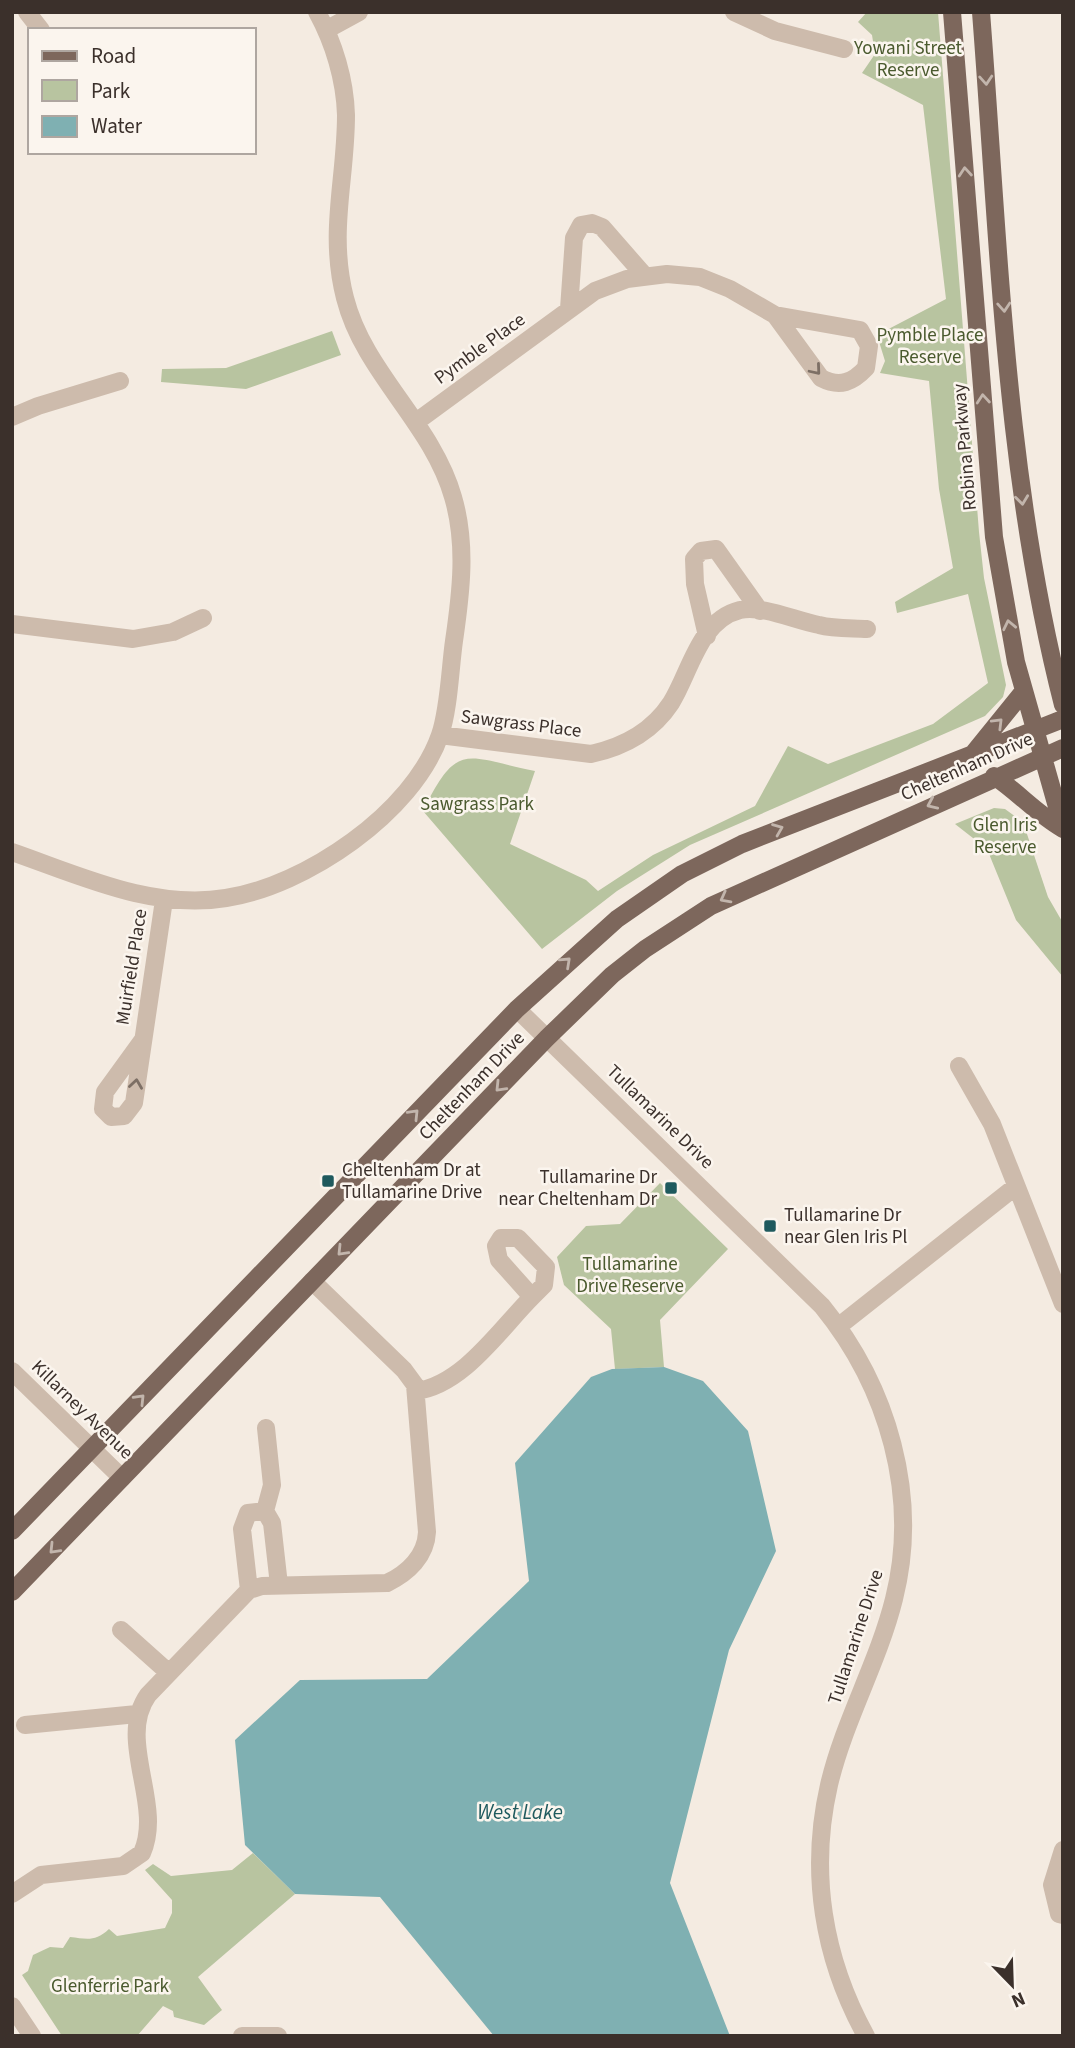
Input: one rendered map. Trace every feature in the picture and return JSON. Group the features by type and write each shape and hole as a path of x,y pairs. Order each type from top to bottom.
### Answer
{"main road":[{"name":"Robina Parkway","path":"952,12 994,537 1023,692 1063,829"},
{"path":"981,12 1022,498 1057,659 1063,705"},
{"path":"972,755 1023,692"},
{"name":"Cheltenham Drive","path":"12,1531 517,1009 617,919 682,874 775,831 1063,719"},
{"name":"Cheltenham Drive","path":"12,1592 547,1038 629,962 711,906 994,776 1063,748"},
{"path":"994,776 1024,797 1039,816 1063,829"}],"street":[{"path":"27,12 39,28"},
{"path":"12,852 136,894 164,900 225,898 250,893 301,873 361,834 393,807 417,776 440,735 460,602 462,542 453,495 442,468 416,422 370,356 345,298 335,234 345,144 345,102 326,30 317,12"},
{"path":"326,30 359,12"},
{"path":"734,12 775,32 844,49"},
{"path":"569,309 574,238 581,225 592,223 602,227 645,275"},
{"name":"Pymble Place","path":"416,422 595,291 645,275 700,277 730,289 775,315 860,330 869,346 866,368 849,382 830,383 821,378 775,315"},
{"path":"12,417 38,405 120,381"},
{"path":"707,636 695,584 694,559 701,551 716,549 760,611"},
{"name":"Sawgrass Place","path":"440,735 566,752 591,754 611,750 630,741 653,724 671,703 716,622 740,610 760,611 822,626 867,629"},
{"path":"12,624 132,639 173,632 203,618"},
{"name":"Muirfield Place","path":"142,1041 164,900"},
{"name":"Tullamarine Drive","path":"517,1009 804,1287 839,1326 881,1402 896,1456 903,1528 894,1599 830,1783 819,1854 822,1908 828,1942 843,1990 866,2036"},
{"path":"959,1066 992,1124 1063,1304"},
{"path":"839,1326 1015,1187"},
{"path":"12,1894 41,1875 123,1866 142,1853 149,1826 137,1714 148,1695 168,1672 249,1590 279,1585 378,1584 397,1578 414,1564 427,1543 416,1391 409,1375 312,1281"},
{"path":"416,1391 436,1388 456,1376 532,1297"},
{"name":"Killarney Avenue","path":"12,1371 122,1478"},
{"path":"267,1428 272,1485 265,1511 272,1523 279,1585"},
{"path":"249,1590 242,1525 248,1513 265,1511"},
{"path":"121,1630 168,1672"},
{"path":"25,1725 137,1714"},
{"path":"1063,1850 1052,1885 1059,1914 1063,1915"},
{"path":"15,2016 32,2036"},
{"path":"242,2036 278,2036"}],"green space":[{"path":"867,12 938,12 979,532 984,578 1006,685 1003,697 985,716 690,845 617,891 542,949 423,811 445,773 455,763 478,759 535,771 510,844 586,880 598,891 653,855 755,806 788,746 828,764 933,724 988,683 968,594 897,613 895,602 953,568 939,489 929,381 880,373 885,361 877,335 946,299 923,105 862,73 875,54 872,35 858,22"},
{"path":"332,331 341,355 246,389 161,382 162,369 226,368"},
{"name":"Glen Iris Reserve","path":"994,808 1005,809 1023,822 1048,897 1063,923 1063,977 1016,920 987,849 955,824"},
{"name":"Tullamarine Drive Reserve","path":"660,1183 728,1249 660,1320 664,1367 615,1369 611,1329 564,1285 557,1257 586,1226 620,1224"},
{"name":"Glenferrie Park","path":"253,1853 295,1894 198,1977 222,2010 204,2025 174,2017 173,2011 163,2006 137,2036 62,2036 22,1975 28,1971 33,1955 50,1947 63,1948 70,1937 95,1938 109,1929 117,1936 165,1928 172,1913 172,1900 145,1870 153,1864 171,1876 232,1870"}],"water":[{"name":"West Lake","path":"664,1367 703,1381 748,1431 776,1551 729,1650 670,1883 730,2036 494,2036 380,1897 295,1894 245,1845 235,1740 300,1680 427,1679 529,1581 515,1463 591,1377 612,1369"}],"place":[{"name":"Cheltenham Dr at Tullamarine Drive","path":"328,1181"},
{"name":"Tullamarine Dr near Cheltenham Dr","path":"671,1188"},
{"name":"Tullamarine Dr near Glen Iris Pl","path":"770,1226"}],"park label":[{"name":"Yowani Street Reserve","path":"908,59"},
{"name":"Pymble Place Reserve","path":"930,346"},
{"name":"Sawgrass Park","path":"477,804"}]}
